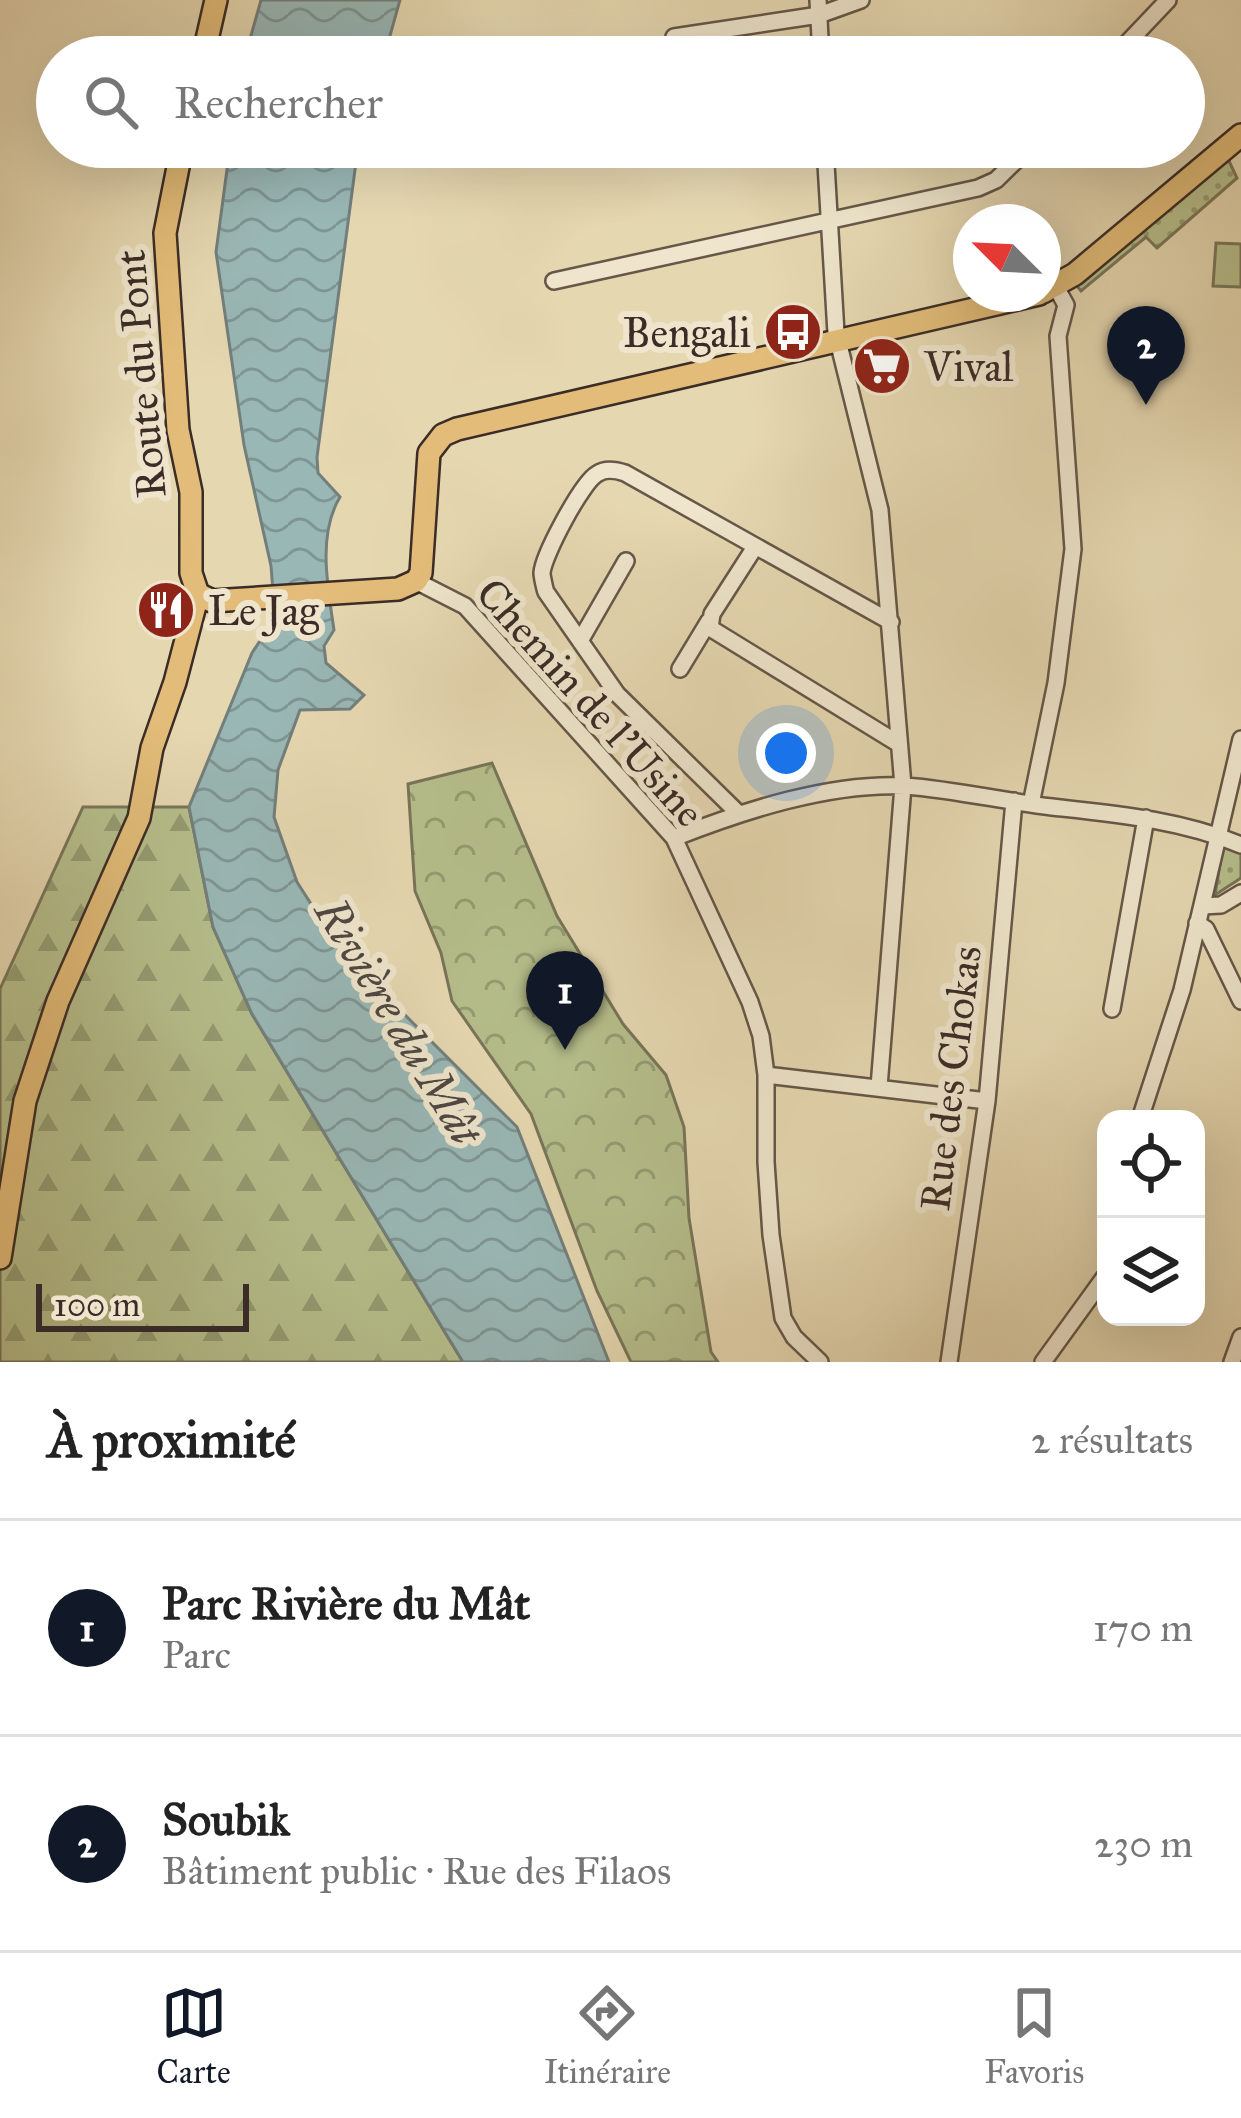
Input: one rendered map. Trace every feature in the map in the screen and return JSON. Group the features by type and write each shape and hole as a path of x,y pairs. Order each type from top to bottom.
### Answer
{"main road":[{"path":"208,36 216,0"},
{"path":"1205,164 1241,135"},
{"name":"Route du Pont","path":"178,168 165,233 177,412 191,492 191,573 205,597"},
{"path":"1061,279 1200,168"},
{"path":"0,1258 25,1101 58,1001 139,818 152,748 205,597 381,590 416,581 421,573 429,453 443,435 958,312"}],"street":[{"path":"679,36 861,0"},
{"path":"1134,36 1168,0"},
{"path":"826,168 837,341 880,510 903,786 879,1087"},
{"path":"554,281 978,188 1008,168"},
{"name":"Rue des Chokas","path":"950,1362 1023,803 1062,646 1073,549 1058,336 1066,305 1061,302"},
{"path":"738,813 617,694 546,592 542,574 547,556 586,485 597,473 625,472 891,622"},
{"path":"680,670 755,547"},
{"path":"580,641 626,561"},
{"name":"Chemin de l'Usine","path":"416,581 465,606 674,838 750,1002 766,1075 766,1162 783,1318 794,1337 820,1362"},
{"path":"709,621 715,634 899,744"},
{"path":"1143,1110 1171,1031 1241,739"},
{"path":"674,838 738,813 809,795 903,786 1146,818 1241,845"},
{"path":"1112,1009 1146,818"},
{"path":"1200,914 1241,892"},
{"path":"1200,914 1233,969 1241,1001"},
{"path":"766,1075 987,1101"},
{"path":"1043,1362 1097,1287"},
{"path":"1232,1362 1241,1337"}],"green space":[{"path":"1228,159 1237,178 1157,248 1146,237 1081,291 1076,285"},
{"path":"1216,243 1241,244 1241,287 1213,286"},
{"path":"492,763 557,916 623,1024 666,1075 684,1127 689,1218 711,1352 718,1362 631,1362 597,1291 531,1114 452,1001 441,953 415,891 408,784"},
{"path":"83,807 189,807 213,927 252,1014 463,1362 0,1362 0,989"},
{"path":"1223,845 1241,852 1241,878 1215,895"}],"water":[{"path":"261,0 400,0 390,36 251,36"},
{"name":"Rivière du Mât","path":"227,168 355,168 317,457 318,473 340,497 326,545 334,630 324,646 326,663 364,695 350,709 300,710 278,770 274,817 297,882 342,952 517,1127 609,1362 463,1362 252,1014 213,927 189,807 274,605 271,566 244,445 216,252"}],"place":[{"name":"Bengali","path":"793,332"},
{"name":"Vival","path":"882,366"},
{"name":"Soubik","path":"1146,405"},
{"name":"Le Jag","path":"166,610"},
{"name":"Parc Rivière du Mât","path":"565,1050"}]}
